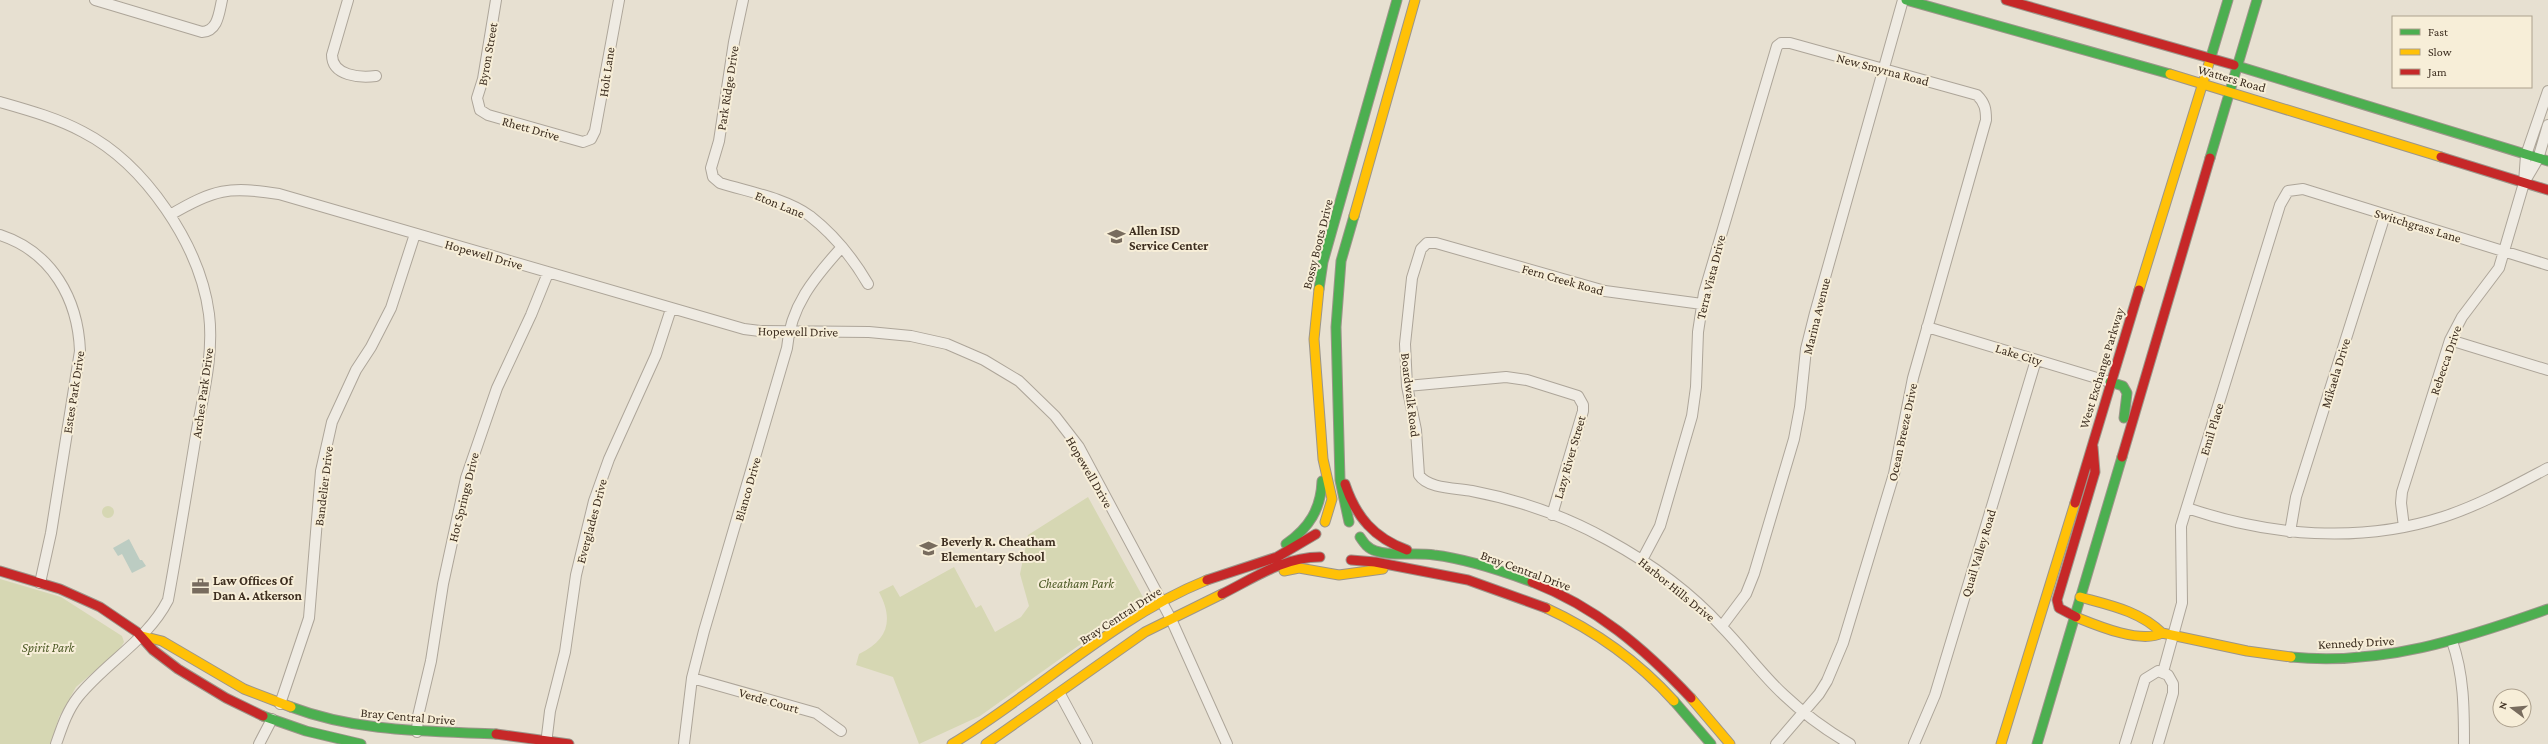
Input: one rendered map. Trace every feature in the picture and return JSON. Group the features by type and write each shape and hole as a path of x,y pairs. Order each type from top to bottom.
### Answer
{"street":[{"path":"95,0 202,32 210,30 215,24 222,0"},
{"path":"348,0 332,55 332,62 339,71 363,78 376,76"},
{"name":"Byron Street","path":"478,107 477,98 483,79 496,0"},
{"name":"Holt Lane","path":"588,141 595,131 602,102 614,22 619,0"},
{"name":"Park Ridge Drive","path":"712,176 711,168 719,141 734,42 744,0"},
{"name":"Bossy Boots Drive","path":"1325,522 1332,499 1323,459 1314,339 1317,300 1323,262 1397,0"},
{"path":"1349,522 1340,496 1340,458 1334,322 1341,261 1416,0"},
{"name":"Marina Avenue","path":"1722,626 1746,594 1754,574 1794,439 1800,407 1806,349 1813,320 1903,0"},
{"name":"Watters Road","path":"1906,0 2229,90 2548,190"},
{"name":"Watters Road","path":"2006,0 2211,58 2543,160"},
{"name":"West Exchange Parkway","path":"2001,744 2093,437 2228,0"},
{"path":"2037,744 2229,90 2257,0"},
{"name":"New Smyrna Road","path":"1781,43 1790,43 1973,94 1983,101"},
{"name":"Terra Vista Drive","path":"1642,560 1660,526 1692,416 1696,387 1697,342 1702,304 1774,51 1781,43"},
{"path":"2524,183 2526,155 2548,92"},
{"name":"Ocean Breeze Drive","path":"1776,744 1804,712 1827,681 1843,643 1894,474 1907,404 1927,327 1986,120 1986,110 1983,101"},
{"name":"Arches Park Drive","path":"0,102 43,114 83,132 102,143 145,182 170,215 188,249 202,286 209,314 210,345 168,600 160,617 142,636 101,672 78,696 70,708 56,744"},
{"name":"Rhett Drive","path":"478,107 488,115 579,142 588,141"},
{"path":"2524,183 2543,160 2548,124"},
{"name":"Eton Lane","path":"712,176 720,183 785,203 809,216 857,265 868,284"},
{"name":"Rebecca Drive","path":"2404,527 2401,503 2402,492 2450,340 2462,317 2493,279 2504,252 2524,183"},
{"name":"Hopewell Drive","path":"170,215 211,193 232,189 251,189 279,194 744,329 760,332 789,330 872,332 931,340 947,344 984,360 1019,381 1055,416 1079,447 1171,619 1228,744"},
{"name":"Switchgrass Lane","path":"2288,191 2303,189 2548,265"},
{"name":"Emil Place","path":"2163,672 2182,603 2180,537 2187,508 2277,213 2283,197 2288,191"},
{"name":"Mikaela Drive","path":"2290,532 2296,497 2385,215"},
{"name":"Bandelier Drive","path":"280,704 309,618 322,471 332,422 356,370 371,348 391,308 415,234"},
{"name":"Estes Park Drive","path":"0,235 22,245 38,256 54,272 71,301 79,331 80,351 51,533 40,583"},
{"name":"Fern Creek Road","path":"1427,243 1436,243 1610,292 1702,304"},
{"name":"Boardwalk Road","path":"1422,479 1418,469 1416,430 1407,386 1405,344 1410,290 1421,249 1427,243"},
{"name":"Blanco Drive","path":"684,744 692,678 787,348 789,330 805,292 841,248"},
{"name":"Hot Springs Drive","path":"417,732 418,716 431,661 443,584 466,478 497,388 531,315 548,272"},
{"name":"Everglades Drive","path":"546,741 550,710 565,652 576,575 594,501 609,459 656,355 671,309"},
{"name":"Lake City","path":"1927,327 2110,382"},
{"path":"2450,340 2548,370"},
{"name":"Quail Valley Road","path":"1914,744 1935,695 2036,360"},
{"name":"Lazy River Street","path":"1407,386 1506,377 1574,394 1582,400 1583,411 1552,515"},
{"path":"2109,496 2108,476 2128,400 2127,393 2123,386 2110,382"},
{"path":"2074,618 2059,608 2057,600 2095,472 2093,437"},
{"path":"1340,458 1346,489 1365,523 1387,544 1416,553"},
{"path":"1234,570 1275,551 1298,536 1310,523 1321,501 1323,459"},
{"path":"2187,508 2234,523 2290,532 2336,534 2404,527 2444,517 2475,505 2548,468"},
{"name":"Harbor Hills Drive","path":"1422,479 1431,484 1493,495 1552,515 1605,538 1642,560 1680,588 1722,626 1773,684 1804,712 1850,744"},
{"path":"1337,519 1349,522 1356,528 1360,537 1358,552 1351,560 1339,565 1330,564 1320,557 1315,546 1316,534 1325,522 1337,519"},
{"name":"Bray Central Drive","path":"952,744 1011,707 1083,654 1162,602 1197,584 1234,570 1252,567 1284,555 1316,534"},
{"name":"Bray Central Drive","path":"1360,537 1367,546 1376,552 1416,553 1455,559 1492,569 1557,592 1602,617 1629,637 1676,681 1730,744"},
{"path":"986,744 1060,694 1145,632 1236,587 1253,576 1298,558 1320,557"},
{"name":"Bray Central Drive","path":"1351,560 1371,560 1407,568 1446,574 1491,586 1562,615 1621,651 1670,697 1711,744"},
{"path":"1236,587 1254,584 1295,568 1310,568 1338,575 1366,569 1407,568"},
{"name":"Bray Central Drive","path":"0,571 40,583 94,604 142,636 154,652 204,686 272,718 308,732 361,744"},
{"name":"Kennedy Drive","path":"2080,598 2138,617 2156,625 2162,633 2173,636 2240,652 2278,656 2323,658 2390,655 2452,641 2548,609"},
{"name":"Kennedy Drive","path":"2074,618 2138,635 2153,637 2162,633"},
{"name":"Bray Central Drive","path":"142,636 162,641 244,689 280,704 346,723 417,732 514,735 570,744"},
{"path":"2452,641 2458,658 2464,691 2464,744"},
{"path":"2125,744 2145,679 2153,672 2163,672 2168,675 2173,684 2171,700 2158,744"},
{"name":"Verde Court","path":"692,678 816,713 841,731"},
{"path":"1060,694 1086,744"},
{"path":"259,744 272,718"}],"green space":[{"name":"Cheatham Park","path":"1088,497 1144,599 980,716 919,744 893,677 856,665 859,654 876,642 882,636 886,628 886,612 884,602 879,592 893,585 900,597 954,567 976,608 981,605 995,632 1021,617 1029,606 1020,574 1028,535"},
{"path":"108,506 112,508 114,512 112,516 108,518 104,516 102,512 104,508"},
{"name":"Spirit Park","path":"0,579 61,597 122,636 124,642 119,650 76,687 59,717 51,744 0,744"}],"shaded area":[{"path":"129,539 140,560 142,560 146,566 132,573 122,554 118,556 113,548"}],"traffic: fast":[{"path":"1319,289 1323,262 1397,0"},
{"path":"1906,0 2170,74"},
{"path":"2210,60 2228,0"},
{"path":"2210,158 2257,0"},
{"path":"2234,65 2548,161"},
{"path":"1349,522 1340,480 1336,327 1341,261 1354,216"},
{"path":"2110,382 2123,386 2127,393 2124,418"},
{"path":"2037,744 2122,457"},
{"path":"1286,544 1301,531 1312,517 1319,500 1322,481"},
{"path":"1360,537 1368,547 1383,553 1427,554 1459,559 1496,569 1532,582"},
{"path":"2291,657 2325,659 2358,658 2390,654 2453,640 2548,609"},
{"path":"1674,701 1711,744"},
{"path":"291,707 316,715 366,726 418,731 496,734"},
{"path":"263,716 306,731 361,744"}],"traffic: slow":[{"path":"1354,216 1415,0"},
{"path":"2139,290 2210,60"},
{"path":"2170,74 2441,157"},
{"path":"1319,289 1314,339 1323,459 1332,499 1325,522"},
{"path":"2001,744 2075,503"},
{"path":"1284,571 1299,568 1339,575 1383,569"},
{"path":"952,744 984,724 1076,657 1140,614 1207,580"},
{"path":"986,744 1145,632 1222,594"},
{"path":"2080,597 2113,606 2134,614 2153,625 2162,633"},
{"path":"1546,608 1582,626 1615,648 1645,672 1674,701"},
{"path":"2076,617 2107,629 2131,635 2153,636 2162,633 2247,651 2291,657"},
{"path":"142,636 162,641 244,689 291,707"},
{"path":"1691,698 1730,744"}],"traffic: jam":[{"path":"2006,0 2234,65"},
{"path":"2441,157 2548,190"},
{"path":"2122,457 2210,158"},
{"path":"2075,503 2139,290"},
{"path":"2076,617 2059,608 2057,600 2095,472 2093,447"},
{"path":"1345,484 1355,507 1368,525 1385,539 1407,550"},
{"path":"1207,580 1277,557 1316,534"},
{"path":"1222,594 1282,564 1307,558 1320,557"},
{"path":"1351,560 1375,562 1468,580 1546,608"},
{"path":"0,571 60,589 100,607 137,632 153,650 178,669 226,698 263,716"},
{"path":"1532,582 1577,604 1618,631 1655,662 1691,698"},
{"path":"496,734 569,744"}],"place":[{"name":"Allen ISD Service Center","path":"1116,237"},
{"name":"Beverly R. Cheatham Elementary School","path":"928,548"},
{"name":"Law Offices Of Dan A. Atkerson","path":"200,587"}]}
